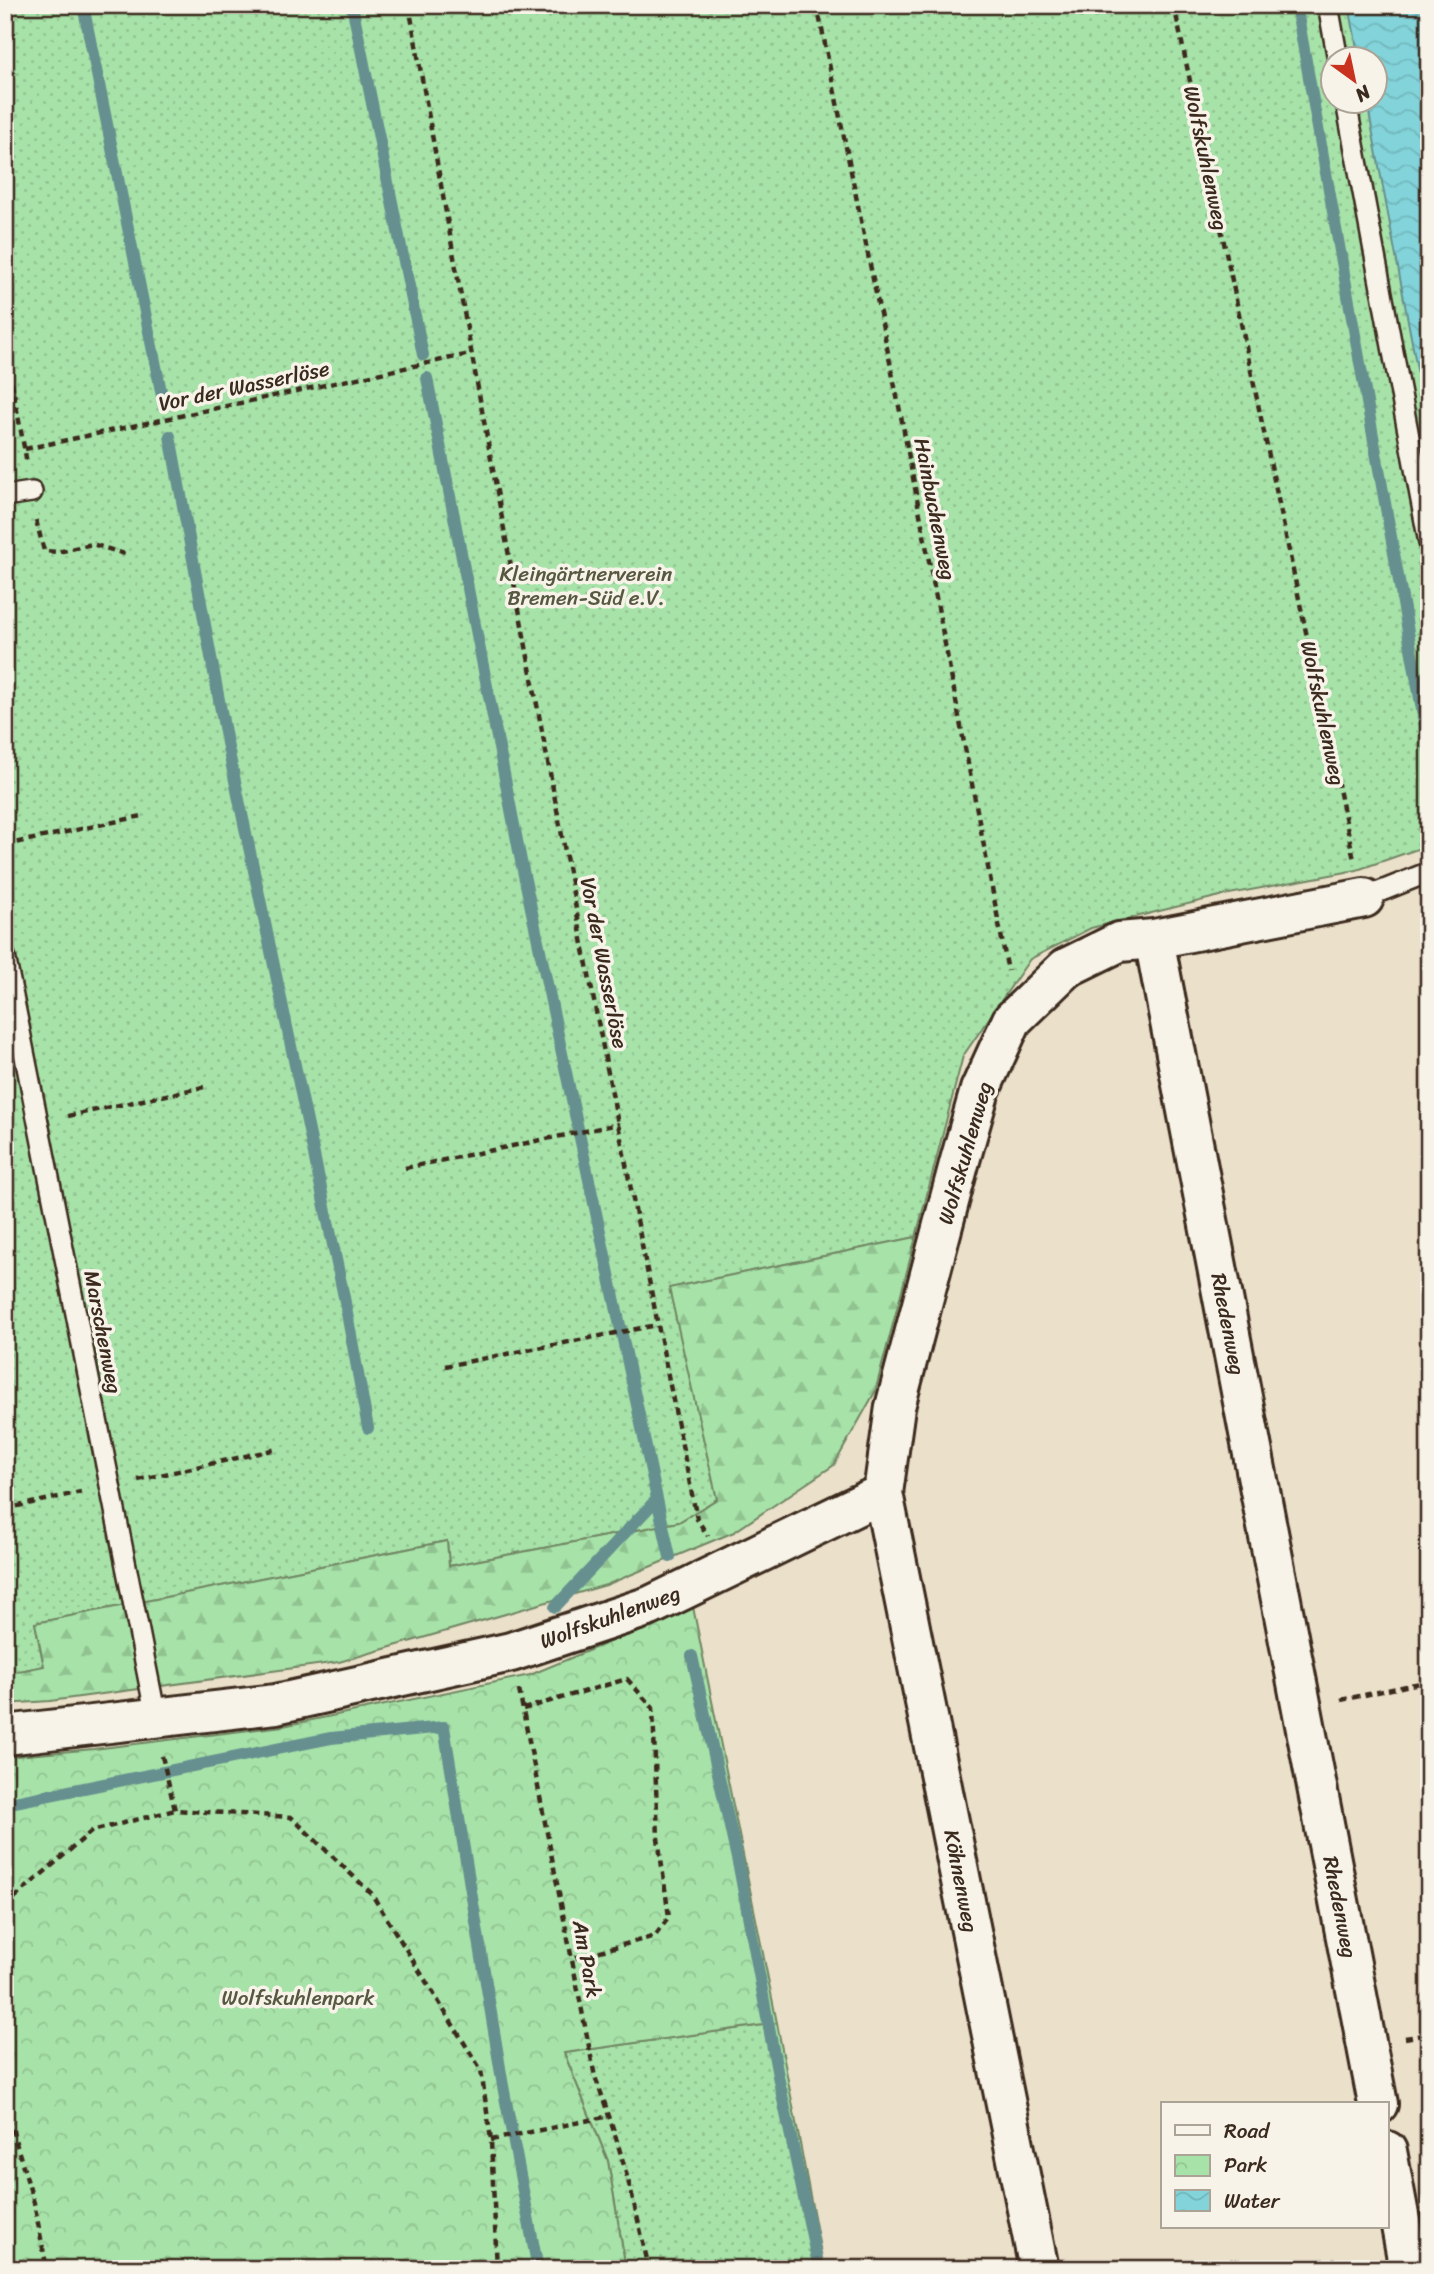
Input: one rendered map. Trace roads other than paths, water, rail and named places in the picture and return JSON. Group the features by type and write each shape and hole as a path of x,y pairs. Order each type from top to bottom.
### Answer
{"street":[{"name":"Wolfskuhlenweg","path":"5,1734 159,1735 276,1704 511,1652 650,1606 883,1493 895,1407 959,1164 980,1090 1012,1020 1066,968 1119,942 1154,939 1364,898"},
{"name":"Rhedenweg","path":"1154,939 1378,2102"},
{"name":"Köhnenweg","path":"883,1493 1039,2269"},
{"path":"1388,2156 1409,2269"}],"lane":[{"path":"1328,5 1335,46"},
{"path":"1349,116 1429,542"},
{"path":"5,496 32,492"},
{"path":"1364,898 1429,872"},
{"name":"Marschenweg","path":"5,956 159,1735"}],"water":[{"path":"1349,5 1429,5 1429,433 1370,116 1388,116 1388,46 1357,46"}],"waterway":[{"path":"83,5 164,406"},
{"path":"352,5 423,355"},
{"path":"1296,5 1429,749"},
{"path":"427,378 521,861 657,1499 555,1607"},
{"path":"170,436 227,743 344,1297 368,1428"},
{"path":"657,1499 670,1557"},
{"path":"692,1656 740,1872 778,2076 819,2269"},
{"path":"5,1804 331,1738 444,1727 503,2086 538,2269"}],"park label":[{"name":"Kleingärtnerverein Bremen-Süd e.V.","path":"586,586"},
{"name":"Wolfskuhlenpark","path":"298,1998"}]}
